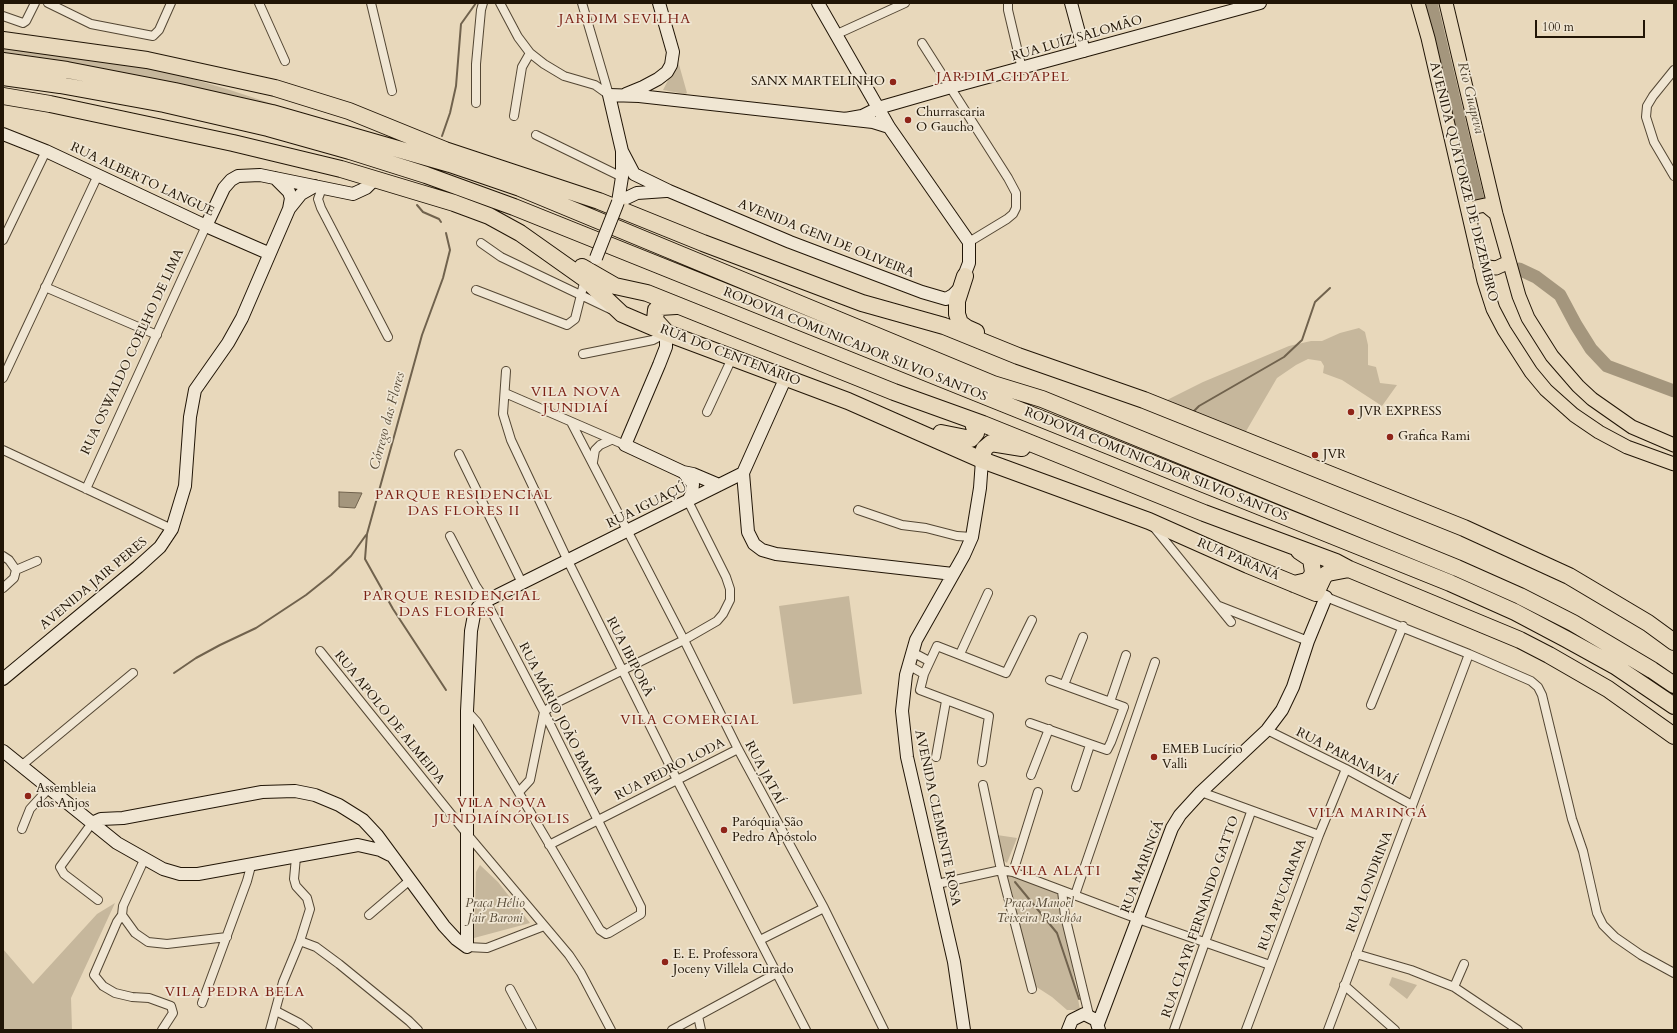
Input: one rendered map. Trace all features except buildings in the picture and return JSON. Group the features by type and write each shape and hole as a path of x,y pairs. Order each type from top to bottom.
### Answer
{"highway":[{"path":"3,40 96,52 182,66 275,88 349,111 445,150 599,200 703,243 862,303 944,326 1018,356 1178,414 1486,538 1556,570 1588,587 1648,623 1674,642"},
{"name":"RODOVIA COMUNICADOR SILVIO SANTOS","path":"3,61 67,70 198,96 272,113 450,164 547,200 993,384 1042,400 1457,568 1520,596 1574,624 1652,670 1674,685"},
{"path":"182,66 209,77 285,98 399,142 450,164"},
{"name":"RODOVIA COMUNICADOR SILVIO SANTOS","path":"3,77 60,85 164,104 268,128 350,151 426,175 514,207 1450,583 1514,612 1566,639 1615,666 1674,706"},
{"path":"3,96 50,104 233,143 425,193 489,216 592,271 615,286 647,293 676,306 894,392 972,420 1204,513 1336,562 1349,569 1493,629 1549,655 1608,689 1674,736"},
{"path":"592,271 622,314"},
{"path":"965,276 957,301 957,314 960,323 967,328 1008,344 1018,356"},
{"path":"666,332 655,320 656,310 660,307 676,306"},
{"name":"RUA DO CENTENÁRIO","path":"622,314 890,418 982,460"},
{"path":"890,418 962,438 974,437 976,430 972,420"},
{"path":"982,460 984,449 991,443 1033,450 1062,460 1078,462"},
{"name":"RUA PARANÁ","path":"982,460 1149,521 1321,595"},
{"path":"1283,542 1322,565 1324,576 1321,595"},
{"path":"1294,584 1307,581 1312,577 1311,559"},
{"path":"1324,576 1332,571 1349,569"},
{"path":"1657,695 1674,710"}],"main road":[{"name":"AVENIDA QUATORZE DE DEZEMBRO","path":"1418,3 1428,38 1480,266 1493,309 1504,330 1518,354 1546,390 1574,415 1600,432 1628,447 1674,464"},
{"name":"AVENIDA QUATORZE DE DEZEMBRO","path":"1446,3 1496,214 1519,296 1528,318 1552,356 1578,386 1612,414 1648,435 1674,445"},
{"path":"1469,214 1476,207 1485,205 1496,214"},
{"path":"1480,266 1496,268 1509,262"}],"street":[{"path":"3,16 19,23 26,21 34,3"},
{"path":"48,3 91,24 153,36 158,30 171,3"},
{"path":"259,3 285,61"},
{"path":"371,3 392,91"},
{"path":"476,103 476,64 483,3"},
{"path":"500,3 507,18 530,53 544,64 564,76 595,85 609,95 622,95 873,122 889,127"},
{"path":"476,290 567,325 575,318 618,202 622,177 622,151 609,95 582,3"},
{"path":"622,95 643,87 658,79 667,72 671,65 673,52 659,3"},
{"path":"818,3 889,127 969,242 969,263 965,276"},
{"path":"835,35 906,3"},
{"path":"1008,3 1008,10 1022,69"},
{"path":"1071,3 1084,51"},
{"name":"RUA LUÍZ SALOMÃO","path":"845,119 862,116 878,108 951,87 1022,69 1260,3"},
{"path":"922,43 1008,178 1017,200 1016,208 1008,219 969,242"},
{"path":"514,116 522,68 530,53"},
{"path":"1674,70 1653,96 1647,106 1646,118 1654,142 1674,176"},
{"name":"RUA ALBERTO LANGUE","path":"3,134 46,151 206,226 268,253"},
{"path":"536,135 622,177"},
{"path":"3,240 46,151"},
{"path":"622,151 634,174 669,191"},
{"path":"3,378 98,175"},
{"path":"206,226 224,188 231,180 238,176 249,175 274,177 353,194 366,188 375,179"},
{"path":"274,177 289,192 291,198 289,209"},
{"path":"318,187 318,199 321,208 388,337"},
{"name":"AVENIDA JAIR PERES","path":"3,679 138,567 160,547 172,529 185,486 190,417 196,390 228,343 238,324 268,253 289,209 301,194 318,187"},
{"path":"618,202 637,193 669,191"},
{"name":"AVENIDA GENI DE OLIVEIRA","path":"669,191 790,242 937,297 946,298 953,295 959,289 965,276"},
{"name":"RUA OSWALDO COELHO DE LIMA","path":"86,489 206,226"},
{"name":"RUA DO CENTENÁRIO","path":"481,244 501,257 622,314"},
{"path":"45,287 157,334"},
{"path":"583,354 654,340 666,332"},
{"path":"625,445 666,347 666,332"},
{"path":"707,412 733,356"},
{"name":"RUA IBIPORÃ","path":"506,371 503,414 511,440 568,561 677,780 806,1030"},
{"path":"786,377 743,473 748,532 754,544 762,550 776,554 953,574"},
{"path":"505,393 683,472 693,474 719,485"},
{"name":"RUA JATAÍ","path":"571,422 684,640 738,749 824,908 884,1030"},
{"path":"593,462 595,450 600,445 611,440"},
{"path":"3,450 172,529"},
{"path":"459,454 522,583"},
{"name":"AVENIDA CLEMENTE ROSA","path":"964,1030 954,962 937,884 906,757 902,705 908,665 912,652 972,537 980,488 982,460"},
{"path":"519,792 530,780 544,712 554,704 684,640 717,621 723,614 730,600 730,589 726,577 688,501 692,493 693,484 683,472"},
{"name":"RUA IGUAÇÚ","path":"466,711 471,631 474,615 478,607 486,601 743,473"},
{"path":"858,510 902,525 926,528 957,536 972,537"},
{"path":"1149,521 1231,622"},
{"name":"RUA MÁRIO JOÃO BAMPA","path":"450,536 544,712 641,907 642,914 609,933 606,934 600,930 549,845"},
{"path":"3,556 10,560 16,570 14,578 3,588"},
{"path":"16,570 36,561"},
{"path":"960,654 988,593"},
{"name":"RUA PARANÁ","path":"1321,595 1403,626 1531,681 1538,687 1542,695 1572,819 1582,851 1597,913 1603,925 1615,937 1641,955 1674,973"},
{"name":"RUA MARINGÁ","path":"1098,1027 1172,828 1180,815 1201,792 1267,730 1282,710 1293,687 1321,595"},
{"path":"1218,605 1308,640"},
{"path":"982,762 989,716 920,690 924,674 937,646 1006,673 1032,620"},
{"path":"1371,705 1403,626"},
{"path":"1064,685 1083,637"},
{"name":"RUA APOLO DE ALMEIDA","path":"320,651 467,834 569,955 581,973 611,1030"},
{"path":"912,652 929,661"},
{"name":"RUA LONDRINA","path":"1328,1030 1469,654"},
{"path":"1110,702 1126,655"},
{"path":"1075,895 1155,662"},
{"path":"908,665 924,674"},
{"path":"21,766 132,673"},
{"path":"1030,722 1107,750 1124,707 1050,680"},
{"path":"936,756 946,701"},
{"path":"466,711 477,722 549,845"},
{"path":"466,711 467,947"},
{"path":"1119,721 1133,727"},
{"path":"1031,775 1049,729"},
{"name":"RUA PARANAVAÍ","path":"1267,730 1346,769 1412,805"},
{"path":"1114,735 1128,740"},
{"path":"1076,787 1090,745"},
{"name":"RUA PEDRO LODA","path":"549,845 738,749"},
{"path":"3,751 50,787 117,843 162,870 180,874 198,874 251,866 358,845 364,841 367,834 363,820"},
{"name":"RUA APUCARANA","path":"1246,1030 1319,835 1346,769"},
{"path":"1210,783 1212,791 1219,799"},
{"path":"983,785 1001,870 1032,989"},
{"path":"22,829 30,809 50,787"},
{"path":"98,900 64,874 60,867 92,823 101,819 123,818 276,790 295,791 314,795 339,804 363,820 377,835 390,855 444,926 456,939 467,947 487,948 544,926"},
{"path":"1013,872 1038,792"},
{"path":"1201,792 1251,812 1319,835"},
{"name":"RUA CLAYR FERNANDO GATTO","path":"1174,1030 1251,812"},
{"path":"117,843 111,828 123,818"},
{"path":"358,845 380,850 390,855"},
{"path":"270,1030 283,982 300,941 310,909 307,898 296,886 294,879 296,857"},
{"path":"144,860 123,906 122,915 117,922 94,975 103,986 115,992 132,997 149,998 171,1006 173,1014 162,1030"},
{"path":"202,1003 227,937 251,866"},
{"path":"937,884 1001,870 1013,872 1138,919 1270,965"},
{"path":"369,915 410,880"},
{"path":"1062,891 1065,916 1089,1015 1098,1027"},
{"path":"760,940 824,908"},
{"path":"122,915 135,933 148,942 167,944 227,937"},
{"path":"300,941 316,947 339,964 418,1030"},
{"path":"1356,954 1411,970 1454,987 1518,1030"},
{"path":"1454,987 1464,964"},
{"path":"672,1030 777,973"},
{"path":"1344,985 1395,1030"},
{"path":"510,988 532,1030"},
{"path":"276,1011 299,1023 308,1030"},
{"path":"1068,1030 1069,1023 1075,1017 1089,1015"},
{"path":"698,1016 700,1030"}],"green space":[{"path":"3,48 65,55 165,71 227,89 306,115 3,56"},
{"path":"678,61 687,93 685,94 663,90"},
{"path":"1359,328 1365,332 1368,345 1368,365 1376,367 1380,383 1397,385 1382,406 1342,380 1323,373 1324,366 1321,361 1308,359 1277,378 1245,433 1165,401 1203,382 1289,346 1311,341 1322,341 1340,333"},
{"path":"849,596 862,694 793,704 779,606"},
{"path":"997,835 1017,838 1007,863 1003,860"},
{"name":"Praça Hélio Jair Baroni","path":"480,865 498,882 530,923 474,938 476,872"},
{"name":"Praça Manoel Teixeira Paschôa","path":"1005,874 1059,893 1080,1010 1067,1010 1052,997 1035,986"},
{"path":"115,903 71,998 72,1030 3,1030 3,949 33,984 97,914"},
{"path":"1392,977 1417,985 1407,999 1389,985"}],"shaded area":[{"path":"339,492 362,493 355,508 339,507"}],"waterway":[{"name":"Córrego das Flores","path":"442,136 450,113 456,86 461,24 476,3"},
{"name":"Rio Guapeva","path":"1431,3 1478,200"},
{"name":"Rio Guapeva","path":"1467,185 1473,180"},
{"name":"Córrego das Flores","path":"417,205 423,212 439,219 441,222"},
{"name":"Córrego das Flores","path":"446,233 450,250 443,278 422,335 367,534 365,559 393,609 446,690"},
{"name":"Rio Guapeva","path":"1519,269 1536,277 1560,295 1591,349 1607,366 1674,391"},
{"path":"1193,412 1199,406 1284,357 1302,340 1315,302 1330,288"},
{"path":"174,673 196,658 256,628 306,595 331,575 351,556 366,535"},
{"path":"1015,882 1057,933 1079,999"}],"place":[{"name":"SANX MARTELINHO","path":"893,82"},
{"name":"Churrascaria O Gaucho","path":"908,120"},
{"name":"JVR EXPRESS","path":"1351,412"},
{"name":"Grafica Rami","path":"1390,437"},
{"name":"JVR","path":"1315,455"},
{"name":"EMEB Lucírio Valli","path":"1154,757"},
{"name":"Assembleia dos Anjos","path":"28,796"},
{"name":"Paróquia São Pedro Apóstolo","path":"724,830"},
{"name":"E. E. Professora Joceny Villela Curado","path":"665,962"}],"district":[{"name":"JARDIM SEVILHA","path":"625,20"},
{"name":"JARDIM CIDAPEL","path":"1003,78"},
{"name":"VILA NOVA JUNDIAÍ","path":"576,402"},
{"name":"PARQUE RESIDENCIAL DAS FLORES II","path":"464,504"},
{"name":"PARQUE RESIDENCIAL DAS FLORES I","path":"452,606"},
{"name":"VILA COMERCIAL","path":"690,721"},
{"name":"VILA NOVA JUNDIAÍNÓPOLIS","path":"502,812"},
{"name":"VILA MARINGÁ","path":"1368,814"},
{"name":"VILA ALATI","path":"1056,872"},
{"name":"VILA PEDRA BELA","path":"235,993"}]}
